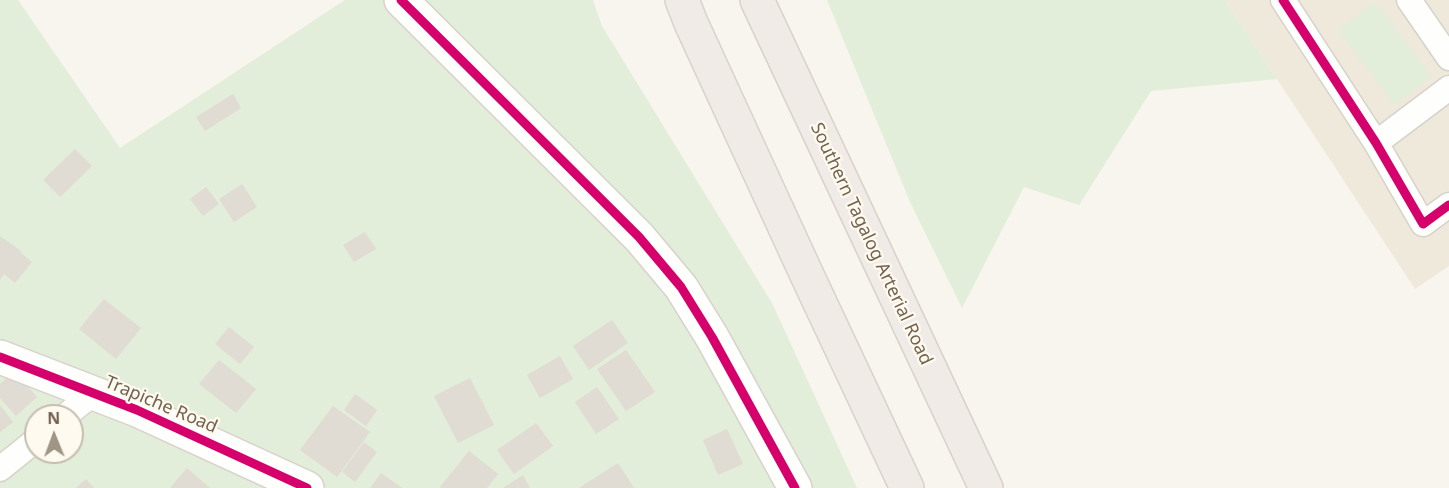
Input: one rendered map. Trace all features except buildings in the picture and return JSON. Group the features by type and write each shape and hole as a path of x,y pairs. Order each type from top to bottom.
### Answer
{"highway":[{"path":"682,0 907,488"},
{"name":"Southern Tagalog Arterial Road","path":"756,0 986,488"}],"street":[{"path":"400,0 639,237 681,287 712,337 795,488"},
{"path":"1283,0 1376,143 1423,224 1449,205"},
{"path":"1408,0 1449,58"},
{"path":"1376,143 1449,87"},
{"name":"Trapiche Road","path":"0,357 137,410 307,488"},
{"path":"80,404 93,393"},
{"path":"0,469 24,450"}],"shaded area":[{"path":"1225,0 1449,0 1449,266 1415,289"}],"green space":[{"path":"0,0 18,0 120,148 345,0 593,0 602,26 772,303 857,488 0,488"},
{"path":"827,0 1225,0 1277,79 1151,91 1079,205 1024,187 962,308 910,202"},
{"path":"1375,2 1432,77 1395,105 1338,30"}],"cycle path":[{"path":"401,0 639,237 681,287 712,337 795,488"},
{"path":"1283,0 1376,143 1423,224 1449,205"},
{"path":"0,357 137,410 307,488"}]}
